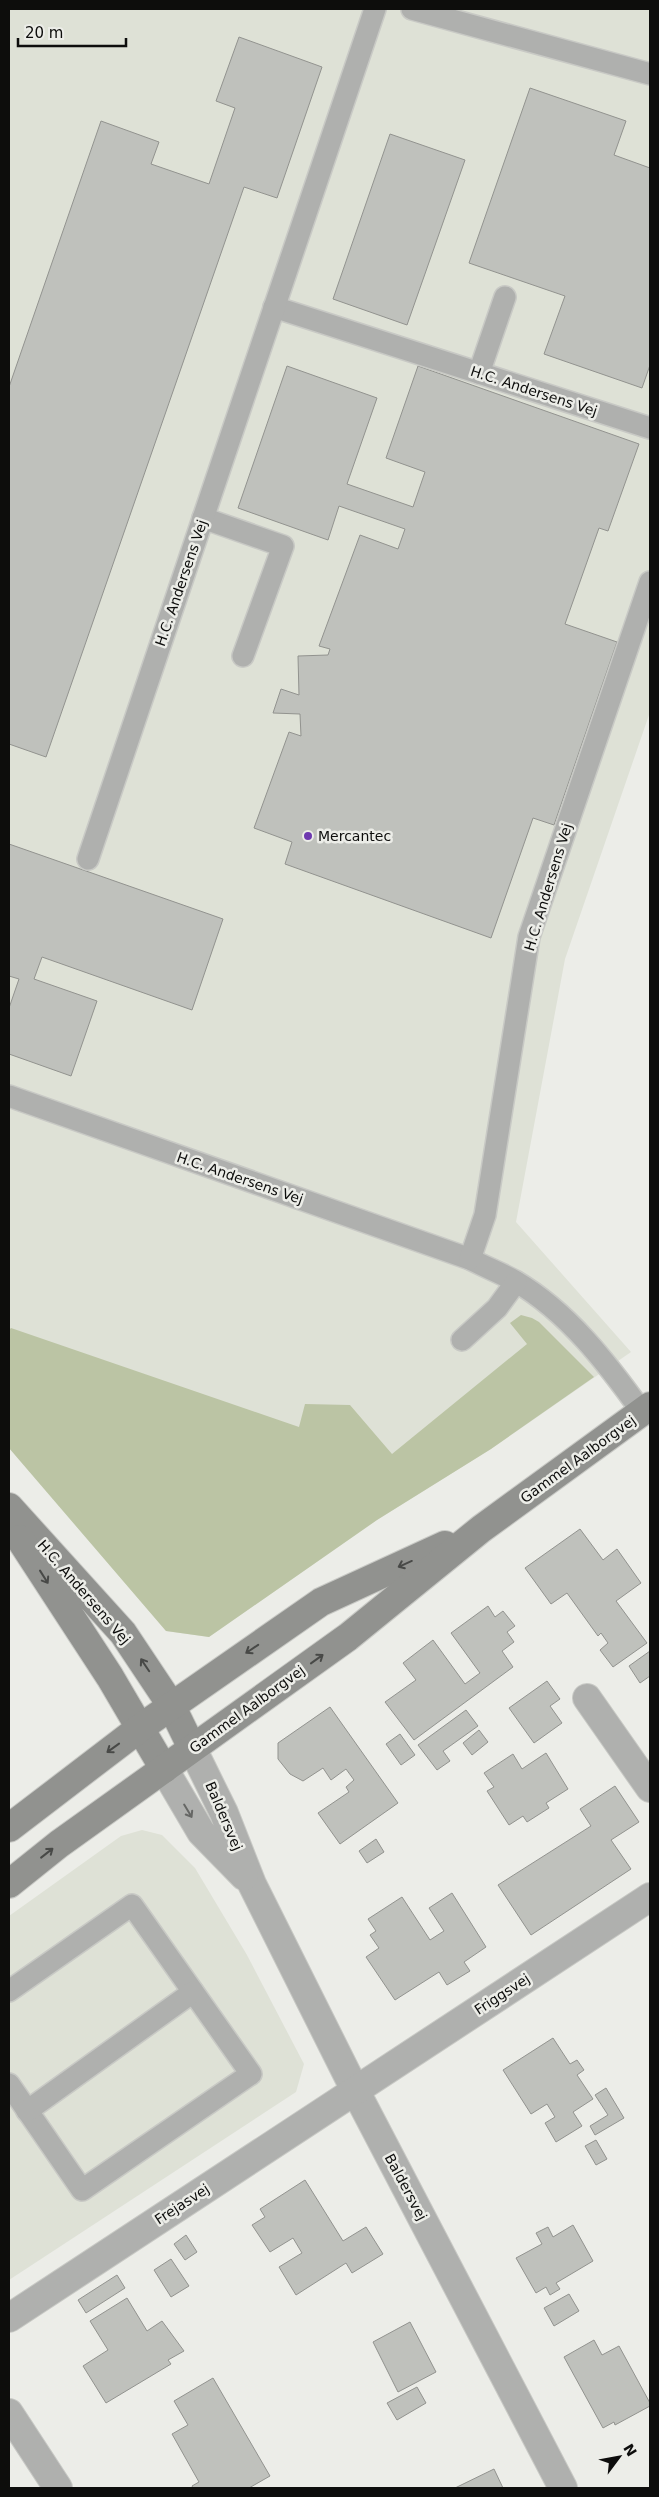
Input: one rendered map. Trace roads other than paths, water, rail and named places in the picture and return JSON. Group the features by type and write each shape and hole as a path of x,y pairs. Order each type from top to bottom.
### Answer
{"street":[{"name":"Gammel Aalborgvej","path":"9,1884 59,1844 348,1636 481,1529 646,1409"},
{"name":"H.C. Andersens Vej","path":"9,1508 123,1633 172,1705 192,1748"},
{"name":"H.C. Andersens Vej","path":"9,1521 110,1677 164,1769"},
{"name":"Gammel Aalborgvej","path":"9,1828 140,1728 321,1602 481,1529"},
{"path":"587,1698 650,1788"},
{"name":"Baldersvej","path":"192,1748 224,1813 252,1884 355,2090 563,2488"},
{"name":"Baldersvej","path":"164,1769 201,1832 252,1884"},
{"name":"Friggsvej","path":"355,2090 650,1897"},
{"name":"Frejasvej","path":"9,2318 355,2090"},
{"path":"9,2414 58,2488"}],"lane":[{"name":"H.C. Andersens Vej","path":"88,859 375,9"},
{"path":"412,9 650,74"},
{"path":"480,373 506,297"},
{"name":"H.C. Andersens Vej","path":"274,307 650,428"},
{"path":"203,518 283,546 243,656"},
{"name":"H.C. Andersens Vej","path":"470,1259 485,1215 530,938 650,582"},
{"name":"H.C. Andersens Vej","path":"9,1096 470,1259 516,1282 546,1304 576,1330 646,1409"},
{"path":"462,1340 497,1308 516,1282"},
{"path":"9,1991 132,1905 251,2074 82,2190 9,2084"},
{"path":"27,2111 193,1992"}],"place":[{"name":"Mercantec","path":"308,836"}]}
